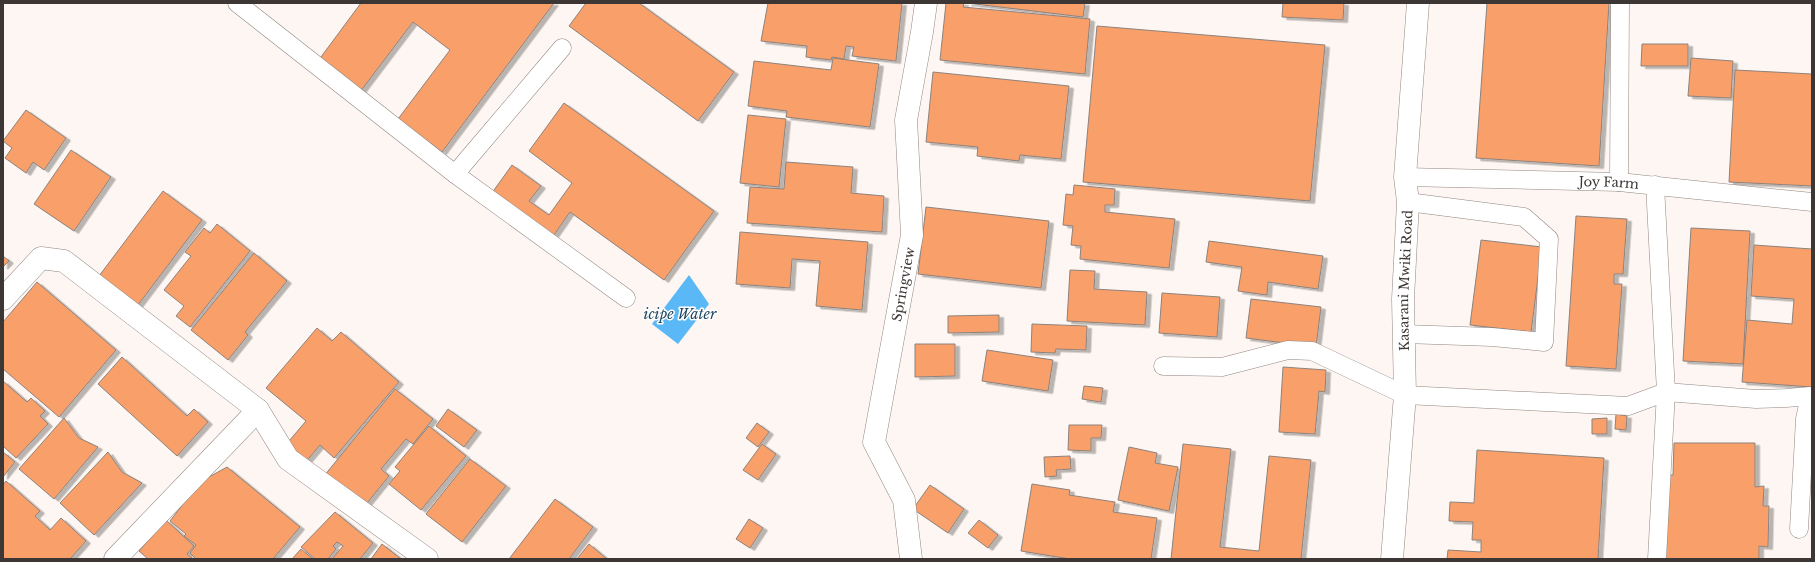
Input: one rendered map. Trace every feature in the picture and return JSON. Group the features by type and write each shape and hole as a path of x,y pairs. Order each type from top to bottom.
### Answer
{"street":[{"name":"Springview","path":"911,559 904,500 874,442 912,235 906,120 926,3"},
{"name":"Kasarani Mwiki Road","path":"1392,559 1405,395 1403,299 1408,202 1405,177 1418,3"},
{"path":"3,299 41,258 64,261 258,410 288,459 427,559"},
{"path":"115,559 258,410"}],"lane":[{"path":"237,3 455,174 626,298"},
{"path":"1620,3 1620,182"},
{"path":"455,174 562,48"},
{"name":"Joy Farm","path":"1405,177 1620,182 1812,202"},
{"path":"1655,185 1666,392 1657,559"},
{"path":"1404,334 1492,337 1544,342 1549,239 1524,217 1408,202"},
{"path":"1162,366 1222,367 1288,350 1312,351 1405,395 1628,406 1666,392 1756,399 1811,396 1805,419 1806,428 1799,529"}],"water":[{"name":"icipe Water","path":"689,275 709,304 678,344 652,324"}],"building":[{"path":"361,3 554,3 442,152 398,119 450,50 413,22 360,92 318,61"},
{"path":"586,3 639,3 734,72 698,121 569,26"},
{"path":"768,3 902,3 896,61 852,56 854,47 846,46 844,59 832,57 831,60 806,57 807,46 761,41"},
{"path":"946,3 964,3 963,7 1090,19 1085,74 940,60"},
{"path":"967,3 1085,3 1083,17"},
{"path":"1283,3 1344,3 1343,20 1282,17"},
{"path":"1487,3 1609,3 1599,166 1476,158"},
{"path":"1097,26 1325,45 1310,201 1083,182"},
{"path":"1642,44 1688,44 1688,66 1641,66"},
{"path":"833,58 879,64 870,127 786,117 787,111 748,106 754,61 831,70"},
{"path":"1691,58 1733,61 1731,98 1688,96"},
{"path":"1735,70 1812,74 1812,186 1729,182"},
{"path":"933,72 1069,86 1061,159 1020,155 1019,161 977,156 978,147 926,142"},
{"path":"564,103 714,211 664,280 570,212 554,235 489,197 512,165 541,186 529,201 549,215 572,183 529,151"},
{"path":"26,110 66,138 44,170 33,162 26,173 5,158 12,148 3,141"},
{"path":"748,115 786,119 779,187 740,183"},
{"path":"71,150 111,177 74,231 34,204"},
{"path":"786,162 853,167 851,193 884,196 882,232 747,223 750,187 784,189"},
{"path":"1074,185 1115,189 1114,205 1105,205 1105,212 1175,219 1169,268 1080,259 1081,246 1071,245 1073,226 1063,225 1066,194 1073,195"},
{"path":"163,191 202,220 135,309 96,280"},
{"path":"926,207 1049,221 1041,288 918,274"},
{"path":"1576,216 1627,219 1623,274 1614,274 1614,284 1622,284 1616,369 1566,366"},
{"path":"217,224 250,251 190,327 176,316 184,306 164,290 191,256 185,252 204,228 210,233"},
{"path":"1691,228 1750,231 1743,364 1683,361"},
{"path":"740,232 868,242 862,310 816,306 820,261 792,259 790,288 736,284"},
{"path":"1481,240 1542,247 1531,332 1470,325"},
{"path":"1209,241 1323,256 1318,289 1268,282 1267,295 1238,291 1242,267 1206,262"},
{"path":"1754,245 1812,249 1812,387 1742,382 1747,320 1792,324 1794,299 1751,296"},
{"path":"254,253 287,281 245,332 248,335 228,360 191,330"},
{"path":"3,256 9,261 3,267"},
{"path":"1070,270 1095,271 1094,289 1147,292 1145,325 1067,321"},
{"path":"37,282 116,350 59,417 3,369 3,322"},
{"path":"1162,293 1220,297 1217,337 1159,333"},
{"path":"1251,299 1321,307 1316,347 1246,338"},
{"path":"999,315 999,332 948,333 948,316"},
{"path":"1032,324 1087,326 1086,350 1056,349 1055,353 1031,352"},
{"path":"317,328 332,341 341,332 399,382 334,458 320,445 304,464 284,447 306,421 266,388"},
{"path":"915,344 955,344 955,376 915,377"},
{"path":"987,350 1053,360 1048,391 982,381"},
{"path":"122,357 187,416 194,409 208,422 177,456 98,384"},
{"path":"1283,367 1326,370 1325,392 1319,391 1315,434 1279,432"},
{"path":"3,381 27,402 31,398 45,411 40,416 48,424 16,458 3,446"},
{"path":"1084,386 1103,388 1101,402 1082,399"},
{"path":"395,389 433,419 413,444 406,439 381,469 389,476 363,508 324,476"},
{"path":"448,409 477,430 464,447 436,426"},
{"path":"1616,414 1627,416 1626,430 1615,429"},
{"path":"64,418 79,438 98,447 54,499 19,469"},
{"path":"1607,418 1607,434 1592,434 1592,419"},
{"path":"757,423 769,432 758,447 746,438"},
{"path":"1069,425 1102,425 1101,438 1091,438 1091,451 1068,450"},
{"path":"429,426 466,456 421,510 389,484 400,471 395,467"},
{"path":"1674,443 1755,443 1755,487 1764,486 1763,506 1769,506 1768,547 1759,546 1759,559 1660,559 1661,475 1673,475"},
{"path":"762,444 776,454 758,480 743,470"},
{"path":"1183,444 1231,449 1220,547 1259,551 1269,456 1311,460 1301,559 1171,559"},
{"path":"1129,447 1157,453 1155,463 1178,467 1169,511 1118,500"},
{"path":"1477,450 1604,458 1598,559 1447,559 1448,550 1481,552 1481,540 1472,540 1473,522 1449,521 1450,502 1474,503"},
{"path":"3,452 15,462 3,477"},
{"path":"108,452 122,472 142,483 94,535 60,503"},
{"path":"1070,456 1071,469 1056,470 1057,476 1045,477 1044,457"},
{"path":"470,459 506,486 462,542 426,514"},
{"path":"227,467 300,527 273,559 196,559 190,553 196,545 184,536 186,534 170,521 200,482"},
{"path":"6,481 40,511 35,516 50,530 61,518 86,541 70,559 3,559 3,485"},
{"path":"1032,484 1070,490 1069,495 1115,502 1113,512 1157,518 1151,559 1070,559 1021,551"},
{"path":"930,485 964,509 948,533 913,509"},
{"path":"555,499 593,527 569,559 509,559"},
{"path":"335,512 373,543 360,559 332,559 343,546 337,542 333,546 336,549 328,559 315,559 301,547"},
{"path":"749,519 763,528 750,548 736,539"},
{"path":"166,520 194,546 187,554 193,559 148,559 139,551"},
{"path":"979,520 998,535 988,548 968,533"},
{"path":"382,544 401,559 371,559"},
{"path":"589,544 607,559 577,559"},
{"path":"301,549 313,559 292,559"}]}
